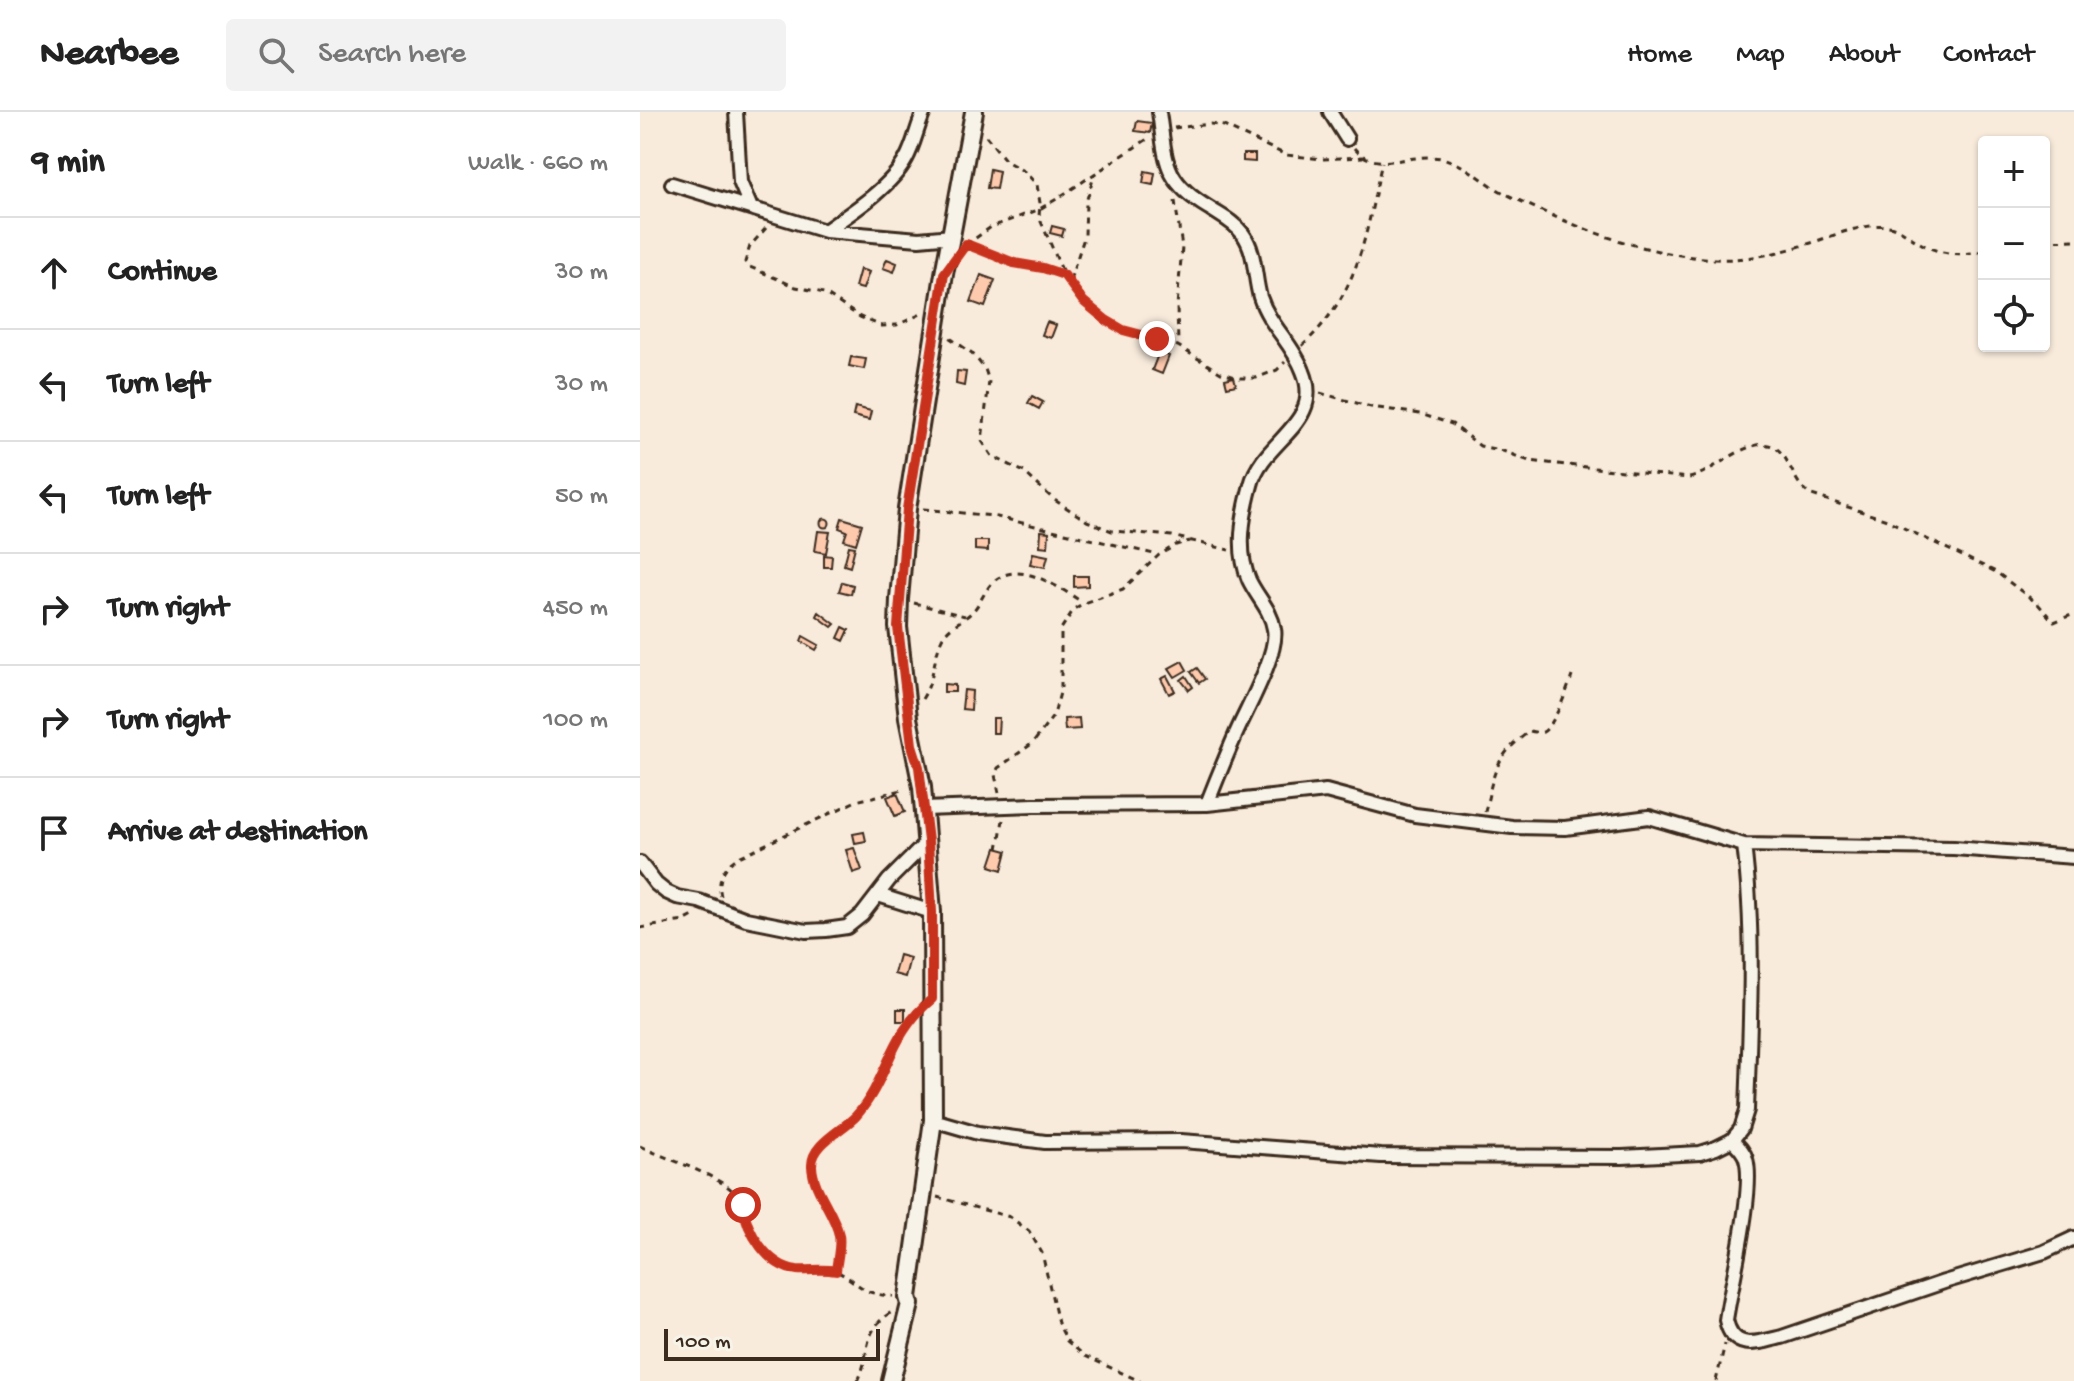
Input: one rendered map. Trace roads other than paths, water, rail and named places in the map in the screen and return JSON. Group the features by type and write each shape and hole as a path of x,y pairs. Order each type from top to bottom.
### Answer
{"street":[{"path":"736,112 740,182 751,208"},
{"path":"825,231 851,214 891,178 905,161 924,112"},
{"path":"1159,112 1167,163 1174,181 1188,196 1227,219 1247,240 1265,309 1294,353 1309,389 1307,406 1299,421 1269,452 1252,481 1242,536 1242,554 1249,580 1268,610 1275,631 1270,659 1207,804"},
{"path":"1330,112 1347,139"},
{"path":"891,1381 909,1301 933,1120 932,912 928,841 922,787 908,718 898,627 899,599 907,509 940,306 960,244 974,115"},
{"path":"672,184 825,231 960,244"},
{"path":"924,809 1002,805 1207,804 1326,791 1415,815 1537,829 1649,817 1744,845 1954,848 2074,857"},
{"path":"640,863 666,892 713,906 728,914 806,931 826,930 847,927 862,915 889,880 928,841"},
{"path":"933,1120 978,1133 1045,1142 1181,1141 1425,1157 1664,1156 1700,1153 1732,1140 1741,1129 1747,1110 1751,928 1744,845"},
{"path":"878,895 932,912"},
{"path":"1732,1140 1746,1156 1748,1165 1726,1320 1729,1333 1736,1340 1757,1343 1782,1337 2044,1252 2074,1238"}]}
